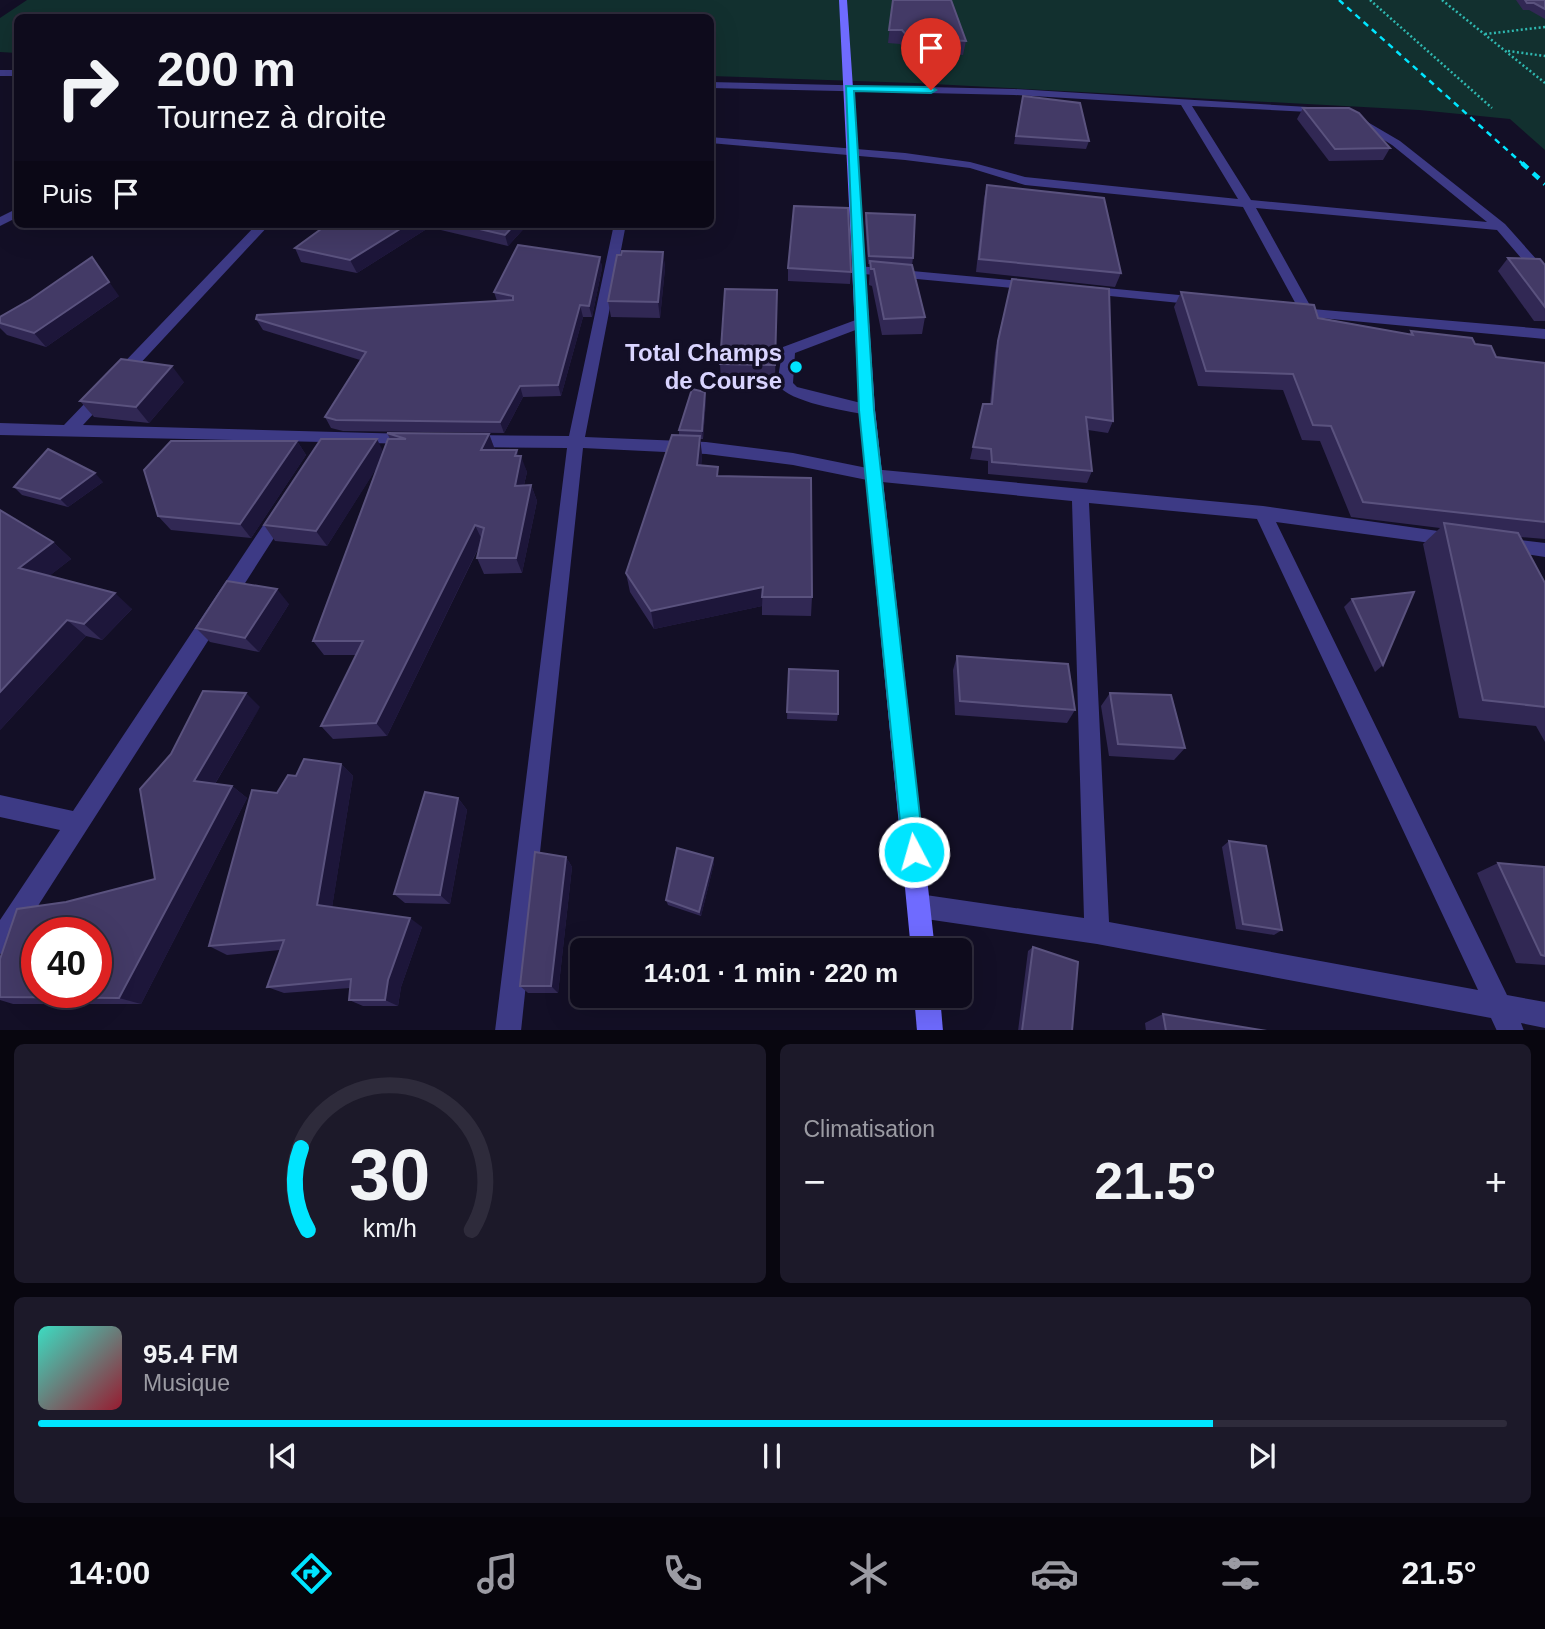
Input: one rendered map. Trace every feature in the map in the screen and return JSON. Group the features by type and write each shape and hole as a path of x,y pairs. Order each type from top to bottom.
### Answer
{"street":[{"path":"843,0 872,475 922,938"},
{"path":"714,85 1184,101 1340,112 1396,143 1501,227 1545,277"},
{"path":"1184,101 1248,205 1308,314"},
{"path":"714,140 853,150 978,166 1014,179 1248,205 1501,227"},
{"path":"68,431 260,228"},
{"path":"509,1030 576,442 619,228"},
{"path":"858,270 1220,302"},
{"path":"1284,310 1545,334"},
{"path":"861,323 788,350 785,384 792,391 867,410"},
{"path":"0,429 425,441"},
{"path":"314,461 328,440"},
{"path":"452,441 576,442 750,453 872,475 1263,513 1466,541"},
{"path":"0,942 294,493"},
{"path":"1080,495 1097,932"},
{"path":"1263,513 1506,1019"},
{"path":"1492,544 1545,550"},
{"path":"0,806 78,823"},
{"path":"919,906 1097,932 1506,1019 1545,1015"},
{"path":"928,1008 930,1030"}],"path":[{"path":"1370,0 1492,108"},
{"path":"1442,0 1545,82"},
{"path":"1449,5 1452,0"},
{"path":"1485,34 1545,27"},
{"path":"1506,51 1545,56"}],"green space":[{"path":"27,0 1545,0 1545,150 1510,119 1419,110 914,83 714,76 714,14 14,14 14,53 0,52 0,18"}],"building":[{"path":"893,0 951,0 966,41 909,38 902,30 889,30"},
{"path":"1525,0 1545,0 1545,9 1534,3 1527,3"},
{"path":"1023,96 1080,103 1089,141 1016,136"},
{"path":"1303,108 1349,108 1359,113 1390,148 1335,149"},
{"path":"987,185 1104,198 1121,273 979,259"},
{"path":"794,206 848,208 851,272 788,268"},
{"path":"866,213 915,215 913,258 869,256"},
{"path":"322,228 402,228 350,260 295,248"},
{"path":"475,228 511,228 505,235"},
{"path":"518,245 600,257 589,306 580,305 558,385 520,386 500,422 336,420 325,417 366,352 256,319 257,315 513,300 513,296 494,292"},
{"path":"622,251 663,252 658,302 608,301 617,255 621,255"},
{"path":"92,257 109,282 34,333 0,323 0,317"},
{"path":"1508,258 1540,259 1545,265 1545,307"},
{"path":"870,261 912,265 925,317 884,319"},
{"path":"1012,279 1109,289 1113,421 1086,417 1092,471 992,462 991,449 973,447 983,404 992,404 998,341"},
{"path":"725,289 777,290 775,365 720,364"},
{"path":"1181,292 1314,305 1318,318 1413,335 1411,331 1472,338 1475,344 1491,346 1496,357 1545,363 1545,522 1363,502 1331,426 1313,425 1293,374 1206,371"},
{"path":"121,359 172,366 136,407 80,401"},
{"path":"692,389 705,392 702,431 679,430"},
{"path":"387,433 489,434 481,450 517,450 515,456 521,456 515,486 531,485 516,558 477,558 484,528 475,525 376,723 321,726 363,641 313,641 388,439 406,439"},
{"path":"672,435 700,436 697,465 718,467 717,476 811,478 812,597 762,597 763,587 651,611 626,573"},
{"path":"321,439 377,439 316,531 264,525"},
{"path":"171,441 297,441 240,524 158,516 144,470"},
{"path":"48,449 95,473 60,499 14,487"},
{"path":"0,510 53,542 19,568 115,593 84,624 67,620 0,692"},
{"path":"1444,523 1518,533 1545,583 1545,707 1483,700"},
{"path":"227,581 277,589 245,638 196,628"},
{"path":"1414,592 1383,665 1352,599"},
{"path":"957,656 1068,664 1075,710 960,701"},
{"path":"789,669 838,671 838,714 787,712"},
{"path":"203,691 246,693 194,781 232,786 119,998 112,998 112,917 21,917 21,997 0,997 0,959 17,909 66,902 155,879 140,789 171,754"},
{"path":"1110,693 1171,695 1185,748 1118,744"},
{"path":"304,759 341,764 317,905 410,918 388,980 385,1000 349,1000 351,979 267,987 284,940 209,946 252,790 277,793 288,775 296,776"},
{"path":"425,792 458,798 440,895 394,894"},
{"path":"1229,841 1266,846 1282,930 1243,924"},
{"path":"677,848 713,858 699,912 666,900"},
{"path":"535,852 566,857 551,986 520,986"},
{"path":"1498,863 1544,867 1545,956 1541,955"},
{"path":"1033,947 1078,962 1072,1030 1022,1030"},
{"path":"1163,1014 1261,1030 1166,1030"}],"railway":[{"path":"1339,0 1524,165"},
{"path":"1522,163 1545,184"}],"place":[{"name":"Total Champs de Course","path":"796,367"}],"route":[{"path":"914,852 872,475 849,88 931,90"}]}
